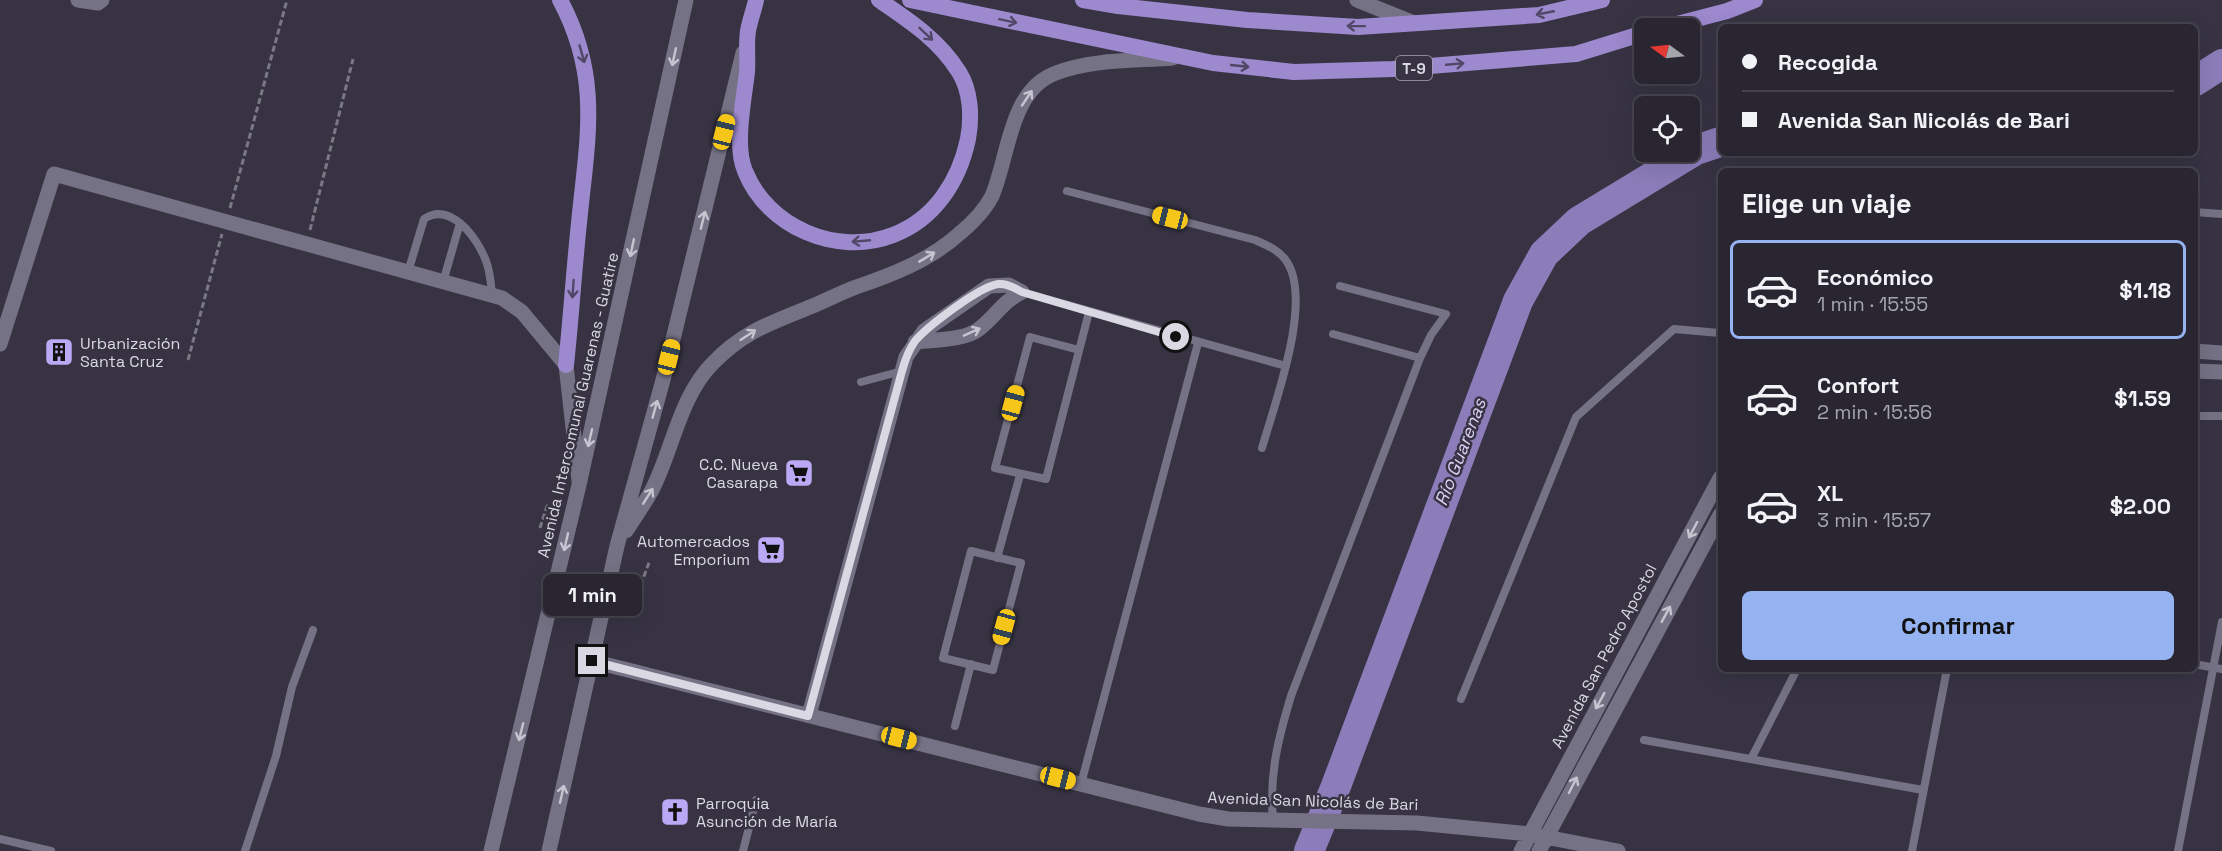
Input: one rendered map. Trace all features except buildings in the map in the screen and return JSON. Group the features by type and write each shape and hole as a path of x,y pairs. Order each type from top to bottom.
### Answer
{"highway":[{"path":"560,0 573,25 585,67 589,113 587,159 566,365"},
{"path":"756,0 748,32 740,144 744,169 754,190 770,209 787,223 805,232 849,242 893,235 928,213 954,183 965,152 969,129 966,87 960,74 940,47 920,28 879,0"},
{"name":"T-9","path":"910,0 1213,63 1294,72 1393,69 1575,54 1634,36"},
{"path":"1083,0 1247,20 1359,27 1539,15 1602,0"},
{"path":"1700,18 1755,0"}],"street":[{"path":"78,0 98,3 102,0"},
{"name":"Avenida Intercomunal Guarenas - Guatire","path":"491,851 579,485 686,0"},
{"path":"1357,0 1414,23"},
{"path":"549,851 617,546 663,380 748,32"},
{"path":"617,546 653,488 698,380 728,348 767,323 877,281 918,262 958,236 991,199 1000,175 1014,121 1027,96 1047,78 1085,65 1182,57"},
{"path":"0,344 54,174 492,294 513,304 566,365 579,485"},
{"path":"808,716 906,357 915,342 934,323 989,286 1009,285 1022,292"},
{"path":"915,342 972,334 993,317 1003,303 1022,292"},
{"path":"2198,351 2222,353"},
{"path":"2198,371 2222,372"},
{"name":"Avenida San Pedro Apostol","path":"1521,851 1718,482"},
{"name":"Avenida San Pedro Apostol","path":"1543,844 1718,519"},
{"name":"Avenida San Nicolás de Bari","path":"592,661 1199,814 1228,819 1417,823 1530,834 1543,844 1618,851"}],"lane":[{"path":"1066,191 1255,240 1274,248 1287,261 1295,283 1295,319 1286,366 1262,448"},
{"path":"2198,212 2222,214"},
{"path":"408,272 424,219 440,213 460,223 476,241 486,259 492,294"},
{"path":"443,282 460,223"},
{"path":"1265,820 1276,743 1291,696 1420,358 1431,335 1446,314 1340,286"},
{"path":"1022,292 1286,366"},
{"path":"1079,350 1030,338 995,468 1046,480 1089,312"},
{"path":"1461,699 1576,417 1674,329 1718,333"},
{"path":"1333,334 1420,358"},
{"path":"1081,784 1198,343"},
{"path":"861,382 902,371"},
{"path":"2198,416 2222,416"},
{"path":"997,558 1020,475"},
{"path":"971,551 997,558 1021,563 993,670 943,658 971,551"},
{"path":"2178,851 2218,669 2222,622"},
{"path":"245,851 276,756 292,687 313,630"},
{"path":"955,726 970,664"},
{"path":"2198,665 2218,669"},
{"path":"1750,759 1795,672"},
{"path":"1912,851 1946,672"},
{"path":"1644,740 1923,790"},
{"path":"743,851 756,800"},
{"path":"0,839 51,851"}],"path":[{"path":"188,360 287,0"},
{"path":"306,243 353,59"},
{"path":"540,528 547,506 572,513"},
{"path":"608,588 637,596 650,560"}],"waterway":[{"name":"Río Guarenas","path":"2198,79 2222,64"},
{"name":"Río Guarenas","path":"1309,851 1336,786 1518,301 1544,254 1579,221 1696,150 1718,143"}],"place":[{"name":"Urbanización Santa Cruz","path":"59,352"},
{"name":"C.C. Nueva Casarapa","path":"799,473"},
{"name":"Automercados Emporium","path":"771,550"},
{"name":"Parroquia Asunción de María","path":"675,812"}],"route":[{"path":"592,661 808,716 906,357 924,331 976,293 999,284 1009,285 1022,292 1176,337"}]}
